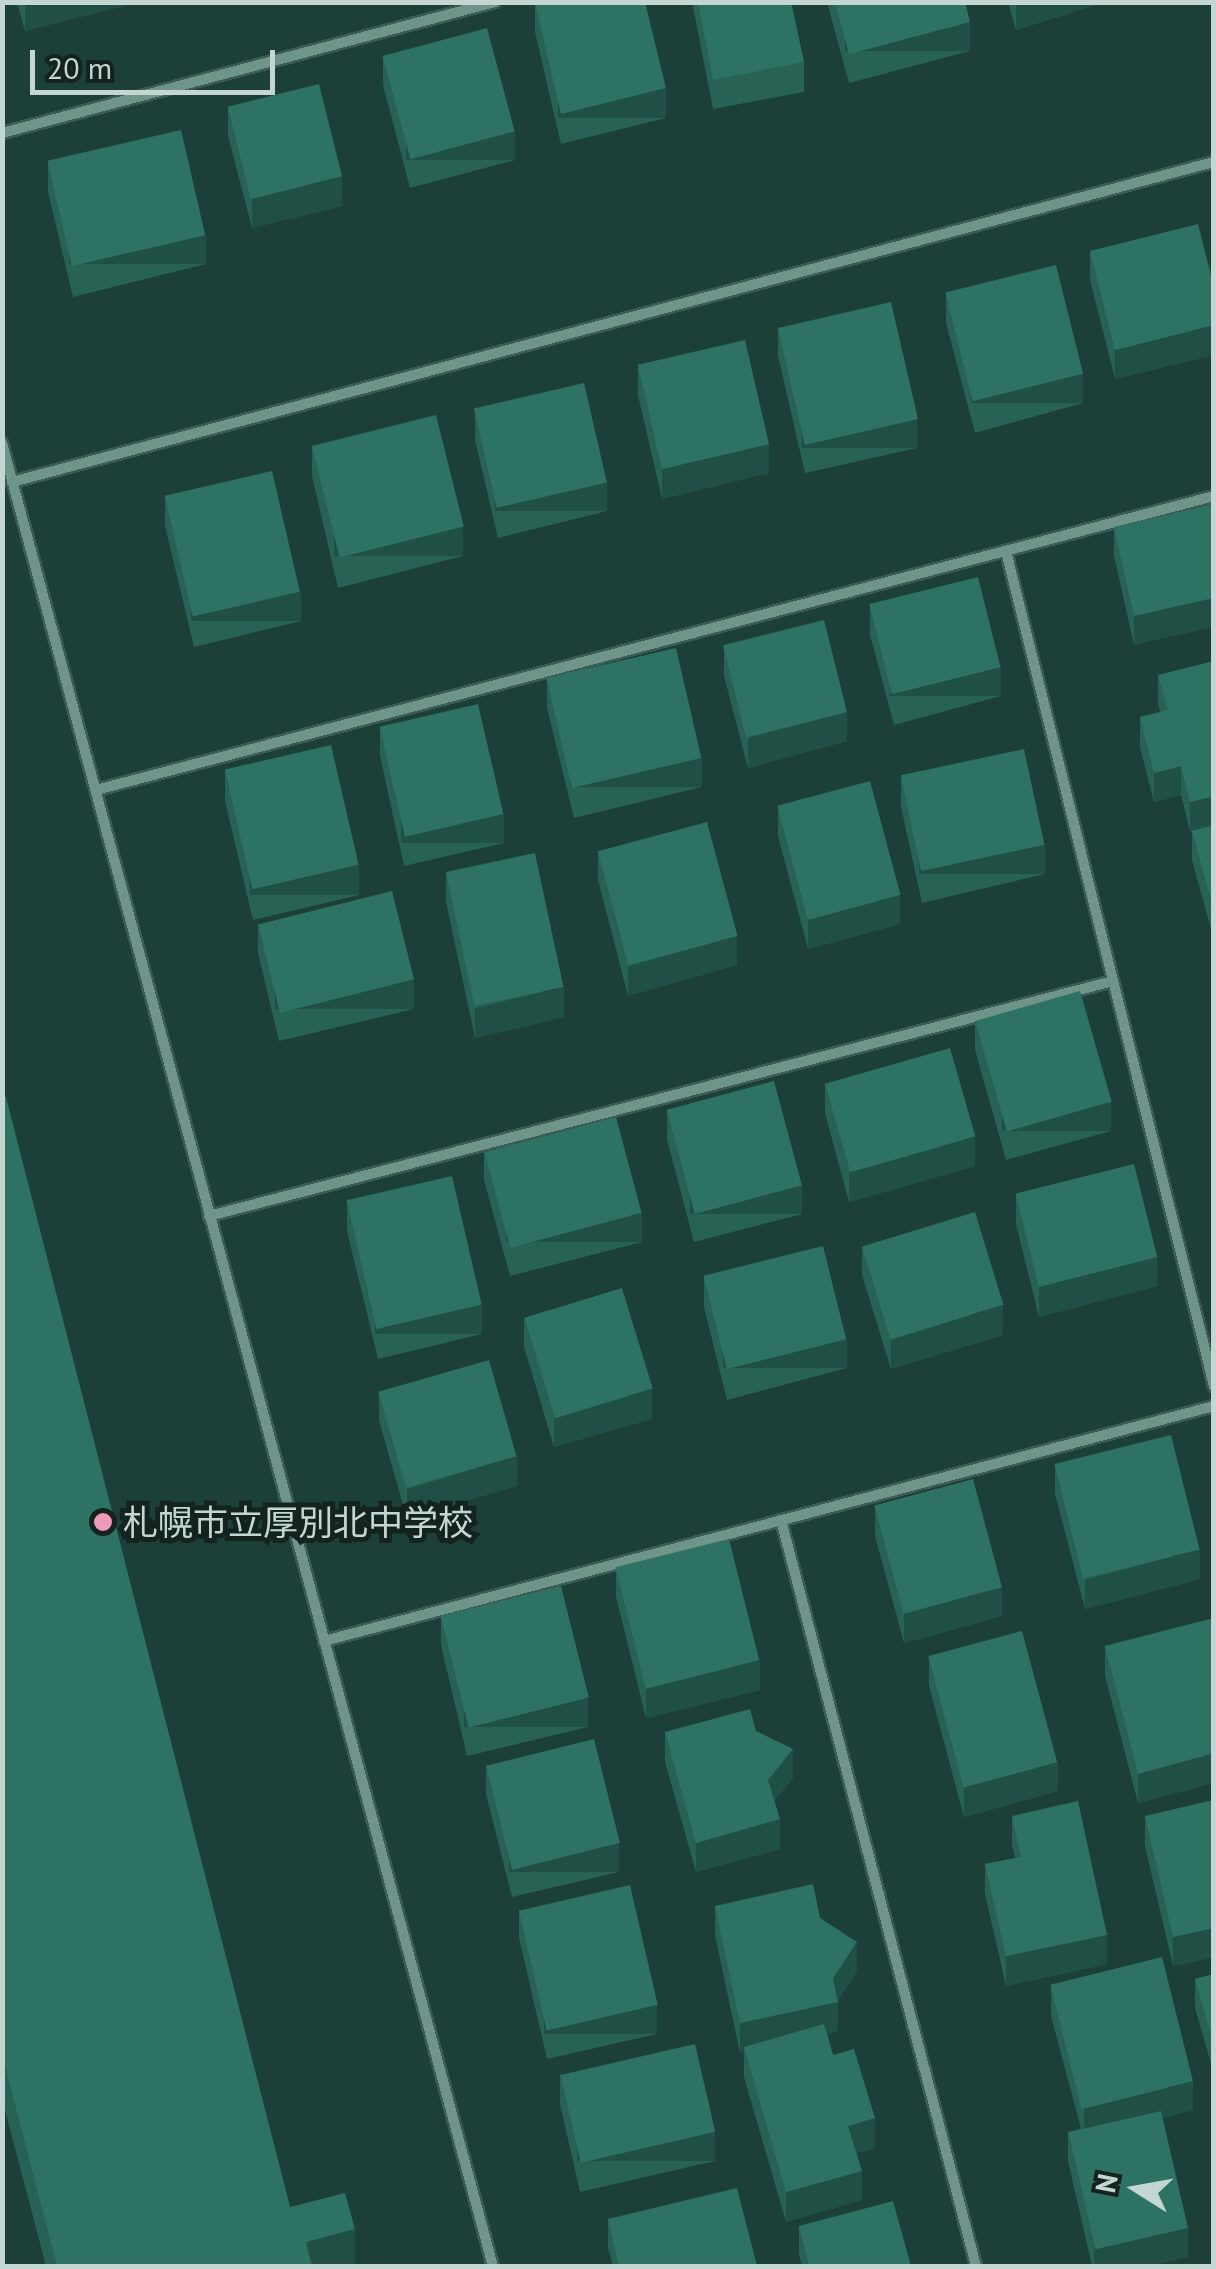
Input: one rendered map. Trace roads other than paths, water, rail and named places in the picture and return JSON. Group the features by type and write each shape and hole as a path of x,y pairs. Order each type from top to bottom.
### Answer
{"street":[{"path":"2,132 495,2"},
{"path":"12,482 1214,162"},
{"path":"2,443 493,2266"},
{"path":"96,790 1214,496"},
{"path":"1006,551 1214,1386"},
{"path":"209,1216 1113,981"},
{"path":"324,1640 1214,1406"},
{"path":"782,1520 976,2266"}],"place":[{"name":"札幌市立厚別北中学校","path":"103,1522"}]}
